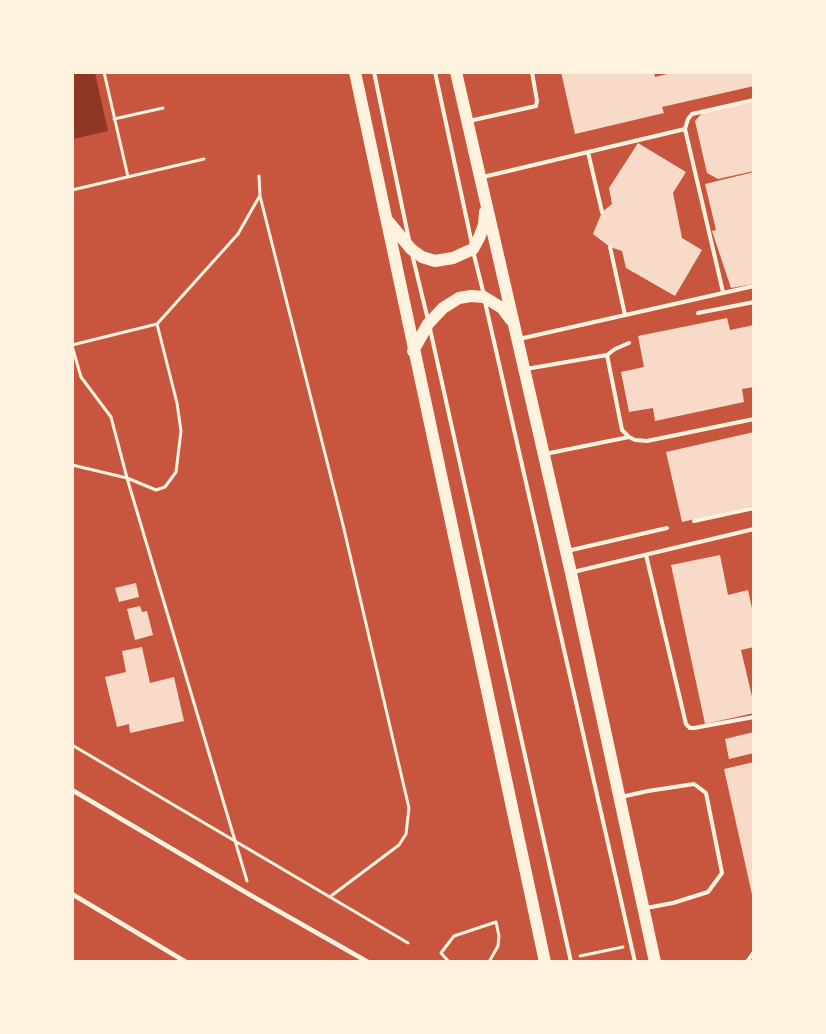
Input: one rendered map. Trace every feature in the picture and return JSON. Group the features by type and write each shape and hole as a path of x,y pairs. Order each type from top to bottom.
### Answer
{"main road":[{"path":"355,72 413,351 545,962"},
{"path":"456,72 571,573 655,962"},
{"path":"387,220 411,249 422,257 435,261 453,258 473,249 484,225 485,200"},
{"path":"413,351 428,324 443,308 453,301 465,297 484,297 502,308 514,324"}],"street":[{"path":"72,790 368,962"},
{"path":"72,894 186,962"}],"lane":[{"path":"374,72 411,249 570,960"},
{"path":"435,72 473,249 634,962"},
{"path":"467,121 536,106 537,101 532,72"},
{"path":"723,292 685,129 688,119 692,114 754,100"},
{"path":"480,178 685,129"},
{"path":"588,152 602,212"},
{"path":"610,247 625,315"},
{"path":"518,339 754,286"},
{"path":"698,313 754,302"},
{"path":"524,370 607,355 614,349 629,343"},
{"path":"607,355 622,430 635,440 647,441 754,419"},
{"path":"543,454 629,437"},
{"path":"694,521 754,508"},
{"path":"566,551 667,528"},
{"path":"571,573 754,528"},
{"path":"646,555 686,724 690,728 694,728 754,718"},
{"path":"620,797 694,784 706,793 722,873 708,892 672,903 644,908"},
{"path":"746,962 754,952"}],"path":[{"path":"104,72 128,176"},
{"path":"114,119 163,108"},
{"path":"72,190 204,159"},
{"path":"259,176 260,196 343,525 409,808 406,834 399,845 331,896"},
{"path":"252,896 111,417 81,377 72,346 157,324 238,234 260,196"},
{"path":"72,465 128,478 156,490 164,487 176,472 180,431 177,403 157,324"},
{"path":"72,745 408,943"},
{"path":"449,962 441,953 454,936 496,922 499,936 498,946 489,962"},
{"path":"570,960 630,945"}],"shaded area":[{"path":"72,73 95,73 108,131 73,139"}],"building":[{"path":"561,72 654,72 655,77 676,72 754,72 754,86 662,107 664,113 575,134"},
{"path":"754,102 754,171 718,179 707,173 695,121 702,113"},
{"path":"638,143 686,172 673,193 682,238 702,250 675,296 626,268 622,251 610,247 593,234 602,212 612,204 609,188"},
{"path":"754,172 754,284 731,288 712,231 716,230 705,184"},
{"path":"727,318 730,330 754,325 754,387 742,389 744,402 655,421 653,408 629,412 621,372 644,367 638,336"},
{"path":"754,432 754,506 682,522 666,452"},
{"path":"720,555 728,595 748,590 754,618 754,647 741,650 754,705 754,713 705,724 671,565"},
{"path":"136,583 139,597 119,602 115,588"},
{"path":"140,606 142,612 147,611 153,635 135,640 127,609"},
{"path":"142,647 150,683 174,677 184,721 130,733 129,724 117,727 105,677 126,672 122,651"},
{"path":"754,732 754,753 729,759 725,739"},
{"path":"754,762 754,899 753,899 724,769"}]}
